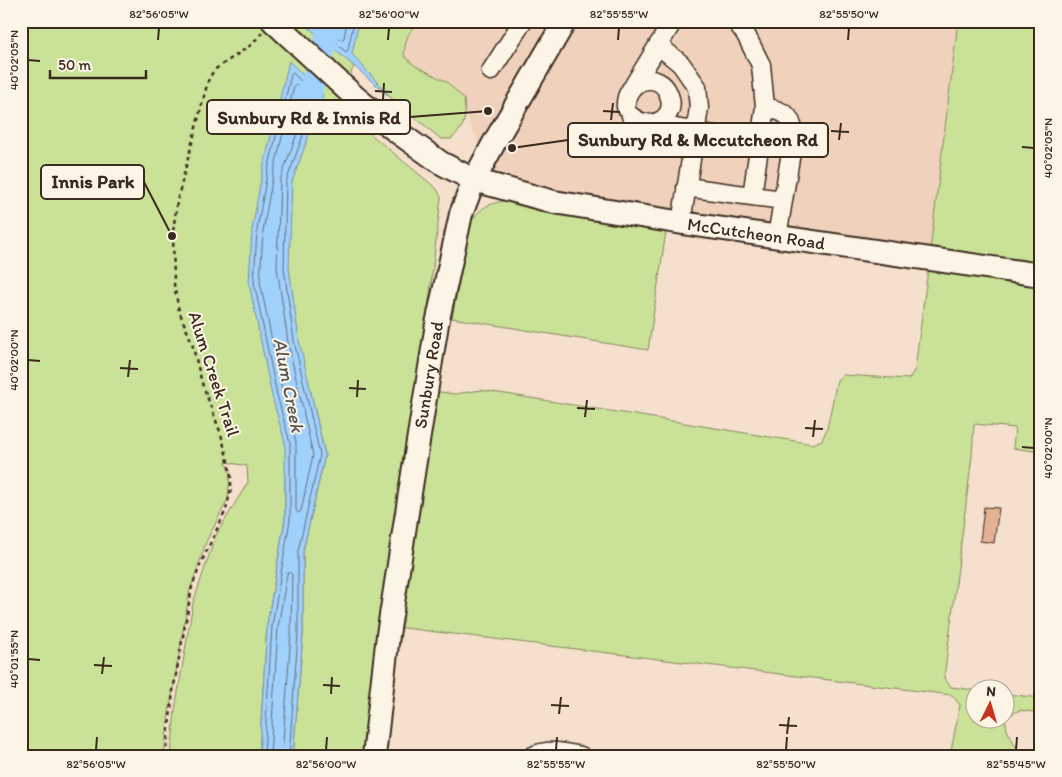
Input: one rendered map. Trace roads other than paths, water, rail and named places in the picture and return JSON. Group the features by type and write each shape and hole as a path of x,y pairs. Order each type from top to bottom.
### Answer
{"main road":[{"name":"Sunbury Road","path":"374,756 388,635 437,324 461,214 474,180 494,143 566,21"},
{"name":"McCutcheon Road","path":"269,25 396,131 441,162 474,180 554,202 681,223 1041,275"}],"street":[{"path":"491,71 523,21"},
{"path":"673,21 626,98 629,111 638,122 645,125 653,124 760,143"},
{"path":"736,21 746,35 761,65 765,107 752,196"},
{"path":"658,45 681,64 697,87 699,108 681,223"},
{"path":"634,85 640,82 654,81 661,84 670,96 669,110 665,117 653,124"},
{"path":"765,107 784,112 792,123 794,134 777,237"},
{"path":"686,187 783,200"},
{"path":"533,756 541,752 581,756"}],"water":[{"path":"301,21 359,21 352,54 390,97"},
{"path":"289,61 323,95 292,182 289,267 299,340 325,455 303,551 303,634 293,756 259,756 267,625 285,519 285,443 272,396 249,283 252,230 262,173"}],"waterway":[{"name":"Alum Creek","path":"303,115 332,21"}],"place":[{"name":"Sunbury Rd & Innis Rd","path":"488,111"},
{"name":"Sunbury Rd & Mccutcheon Rd","path":"512,148"},
{"name":"Innis Park","path":"172,236"}]}
